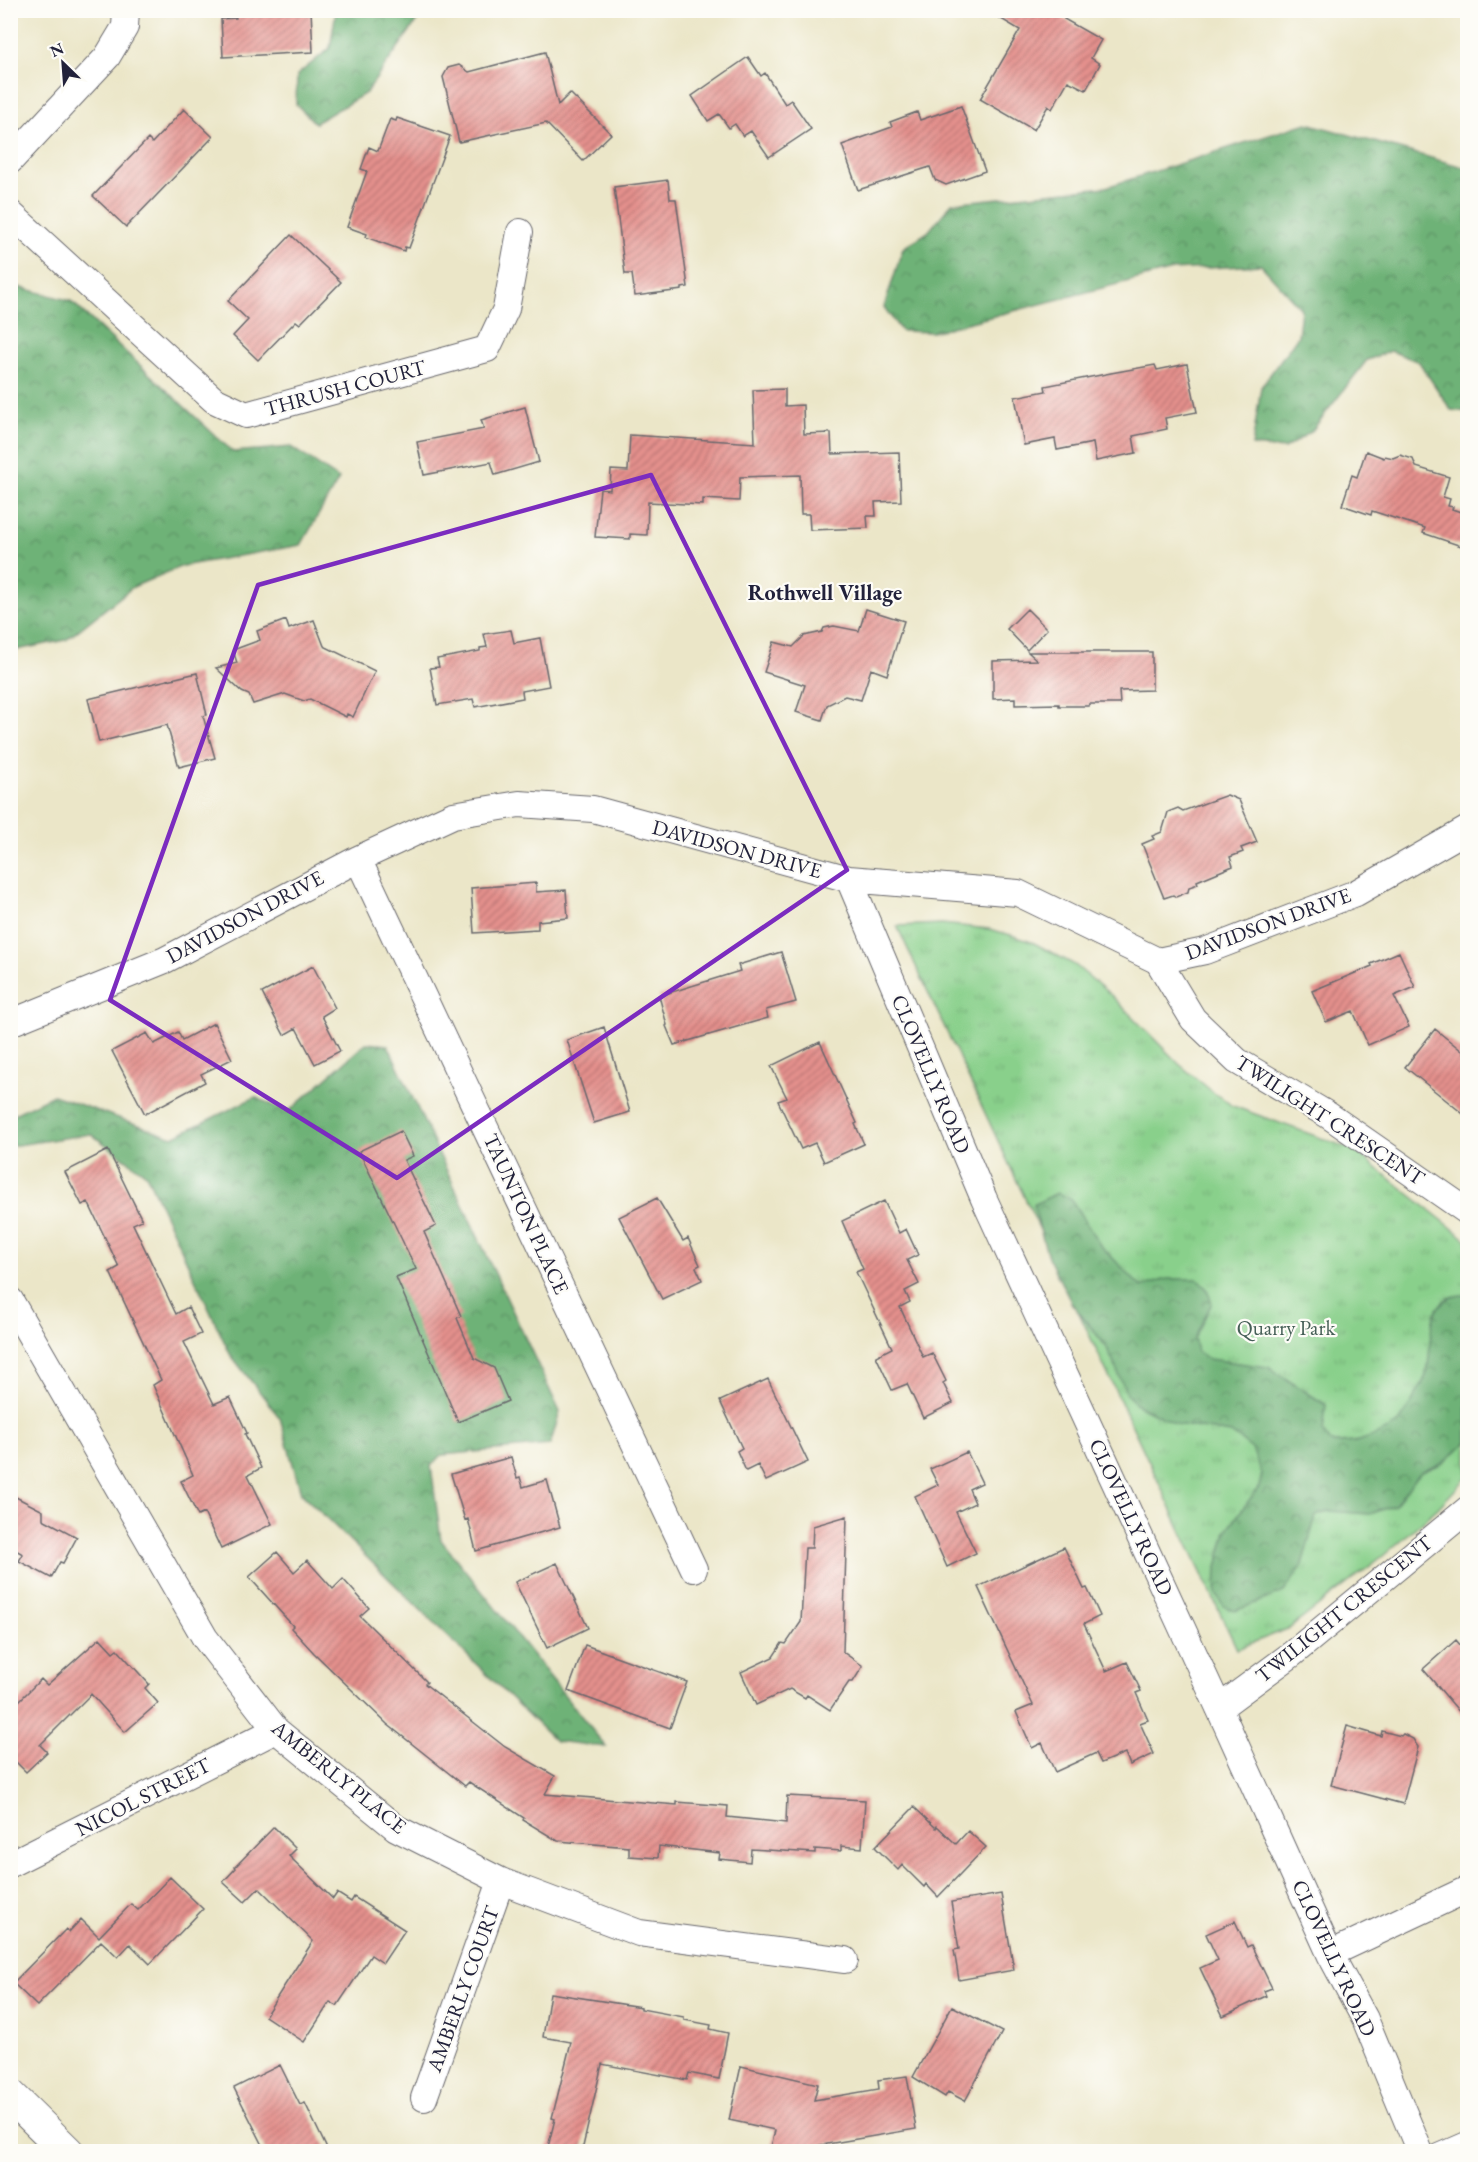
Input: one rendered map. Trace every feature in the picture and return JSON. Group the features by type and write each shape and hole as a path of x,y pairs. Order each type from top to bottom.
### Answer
{"street":[{"path":"10,161 107,57 125,27 126,10"},
{"name":"THRUSH COURT","path":"10,213 214,400 246,415 487,349 506,309 520,232"},
{"name":"DAVIDSON DRIVE","path":"10,1023 165,960 358,859 453,815 519,804 593,809 849,879 1018,893 1158,962 1205,951 1356,893 1467,829"},
{"name":"TAUNTON PLACE","path":"358,859 694,1569"},
{"name":"CLOVELLY ROAD","path":"849,879 984,1199 1330,1954 1365,2019 1420,2151"},
{"name":"TWILIGHT CRESCENT","path":"1158,962 1193,1019 1237,1061 1328,1115 1467,1212"},
{"name":"AMBERLY PLACE","path":"10,1300 205,1638 276,1730 396,1828 501,1881 639,1933 845,1960"},
{"name":"TWILIGHT CRESCENT","path":"1219,1708 1292,1654 1467,1509"},
{"name":"NICOL STREET","path":"10,1864 276,1730"},
{"name":"AMBERLY COURT","path":"424,2098 501,1881"},
{"path":"1330,1954 1467,1889"},
{"path":"10,2095 68,2151"}],"lane":[{"path":"1436,2151 1467,2138"}],"highlighted area":[{"path":"651,475 847,870 397,1178 110,1000 258,585"}],"green space":[{"path":"336,11 424,11 366,93 315,123 296,104 297,75 330,48"},
{"path":"1307,123 1467,168 1467,412 1451,410 1419,362 1391,351 1367,360 1311,432 1284,449 1252,446 1261,387 1298,336 1301,309 1261,265 1172,270 932,332 901,331 884,307 903,248 928,232 952,203 1106,187"},
{"path":"11,285 71,301 233,452 291,447 339,479 301,545 182,566 133,587 66,640 11,651"},
{"name":"Quarry Park","path":"942,924 989,929 1011,935 1034,943 1075,965 1111,995 1179,1064 1214,1093 1233,1106 1354,1150 1467,1240 1467,1477 1438,1508 1383,1556 1290,1628 1237,1649 897,926"},
{"path":"366,1043 388,1045 560,1412 550,1445 442,1455 431,1466 441,1540 606,1747 555,1741 301,1493 280,1418 230,1354 146,1174 91,1134 11,1146 10,1116 53,1095 173,1137 255,1097 288,1112"},
{"path":"1057,1193 1071,1199 1100,1245 1141,1287 1167,1279 1197,1279 1207,1289 1212,1303 1194,1339 1197,1352 1209,1359 1268,1367 1326,1405 1323,1433 1331,1443 1359,1441 1385,1431 1398,1423 1426,1375 1432,1324 1436,1312 1442,1303 1452,1297 1467,1295 1467,1442 1443,1463 1420,1473 1395,1505 1370,1514 1329,1511 1316,1516 1301,1568 1284,1592 1235,1611 1223,1606 1216,1594 1217,1567 1226,1531 1259,1487 1262,1474 1252,1449 1231,1433 1176,1424 1139,1406 1128,1396 1106,1346 1072,1304 1048,1257 1033,1205"}],"building":[{"path":"235,10 311,10 313,52 223,57 221,19 236,18"},
{"path":"986,10 1069,10 1064,19 1101,40 1091,58 1100,64 1086,90 1068,81 1052,109 1048,106 1034,130 980,99 1020,30"},
{"path":"545,52 558,105 570,93 611,134 583,161 546,123 459,142 443,77 448,68 459,65 469,72"},
{"path":"748,57 761,76 765,73 785,104 791,100 811,129 769,157 751,131 743,136 735,124 729,128 719,114 708,121 692,96"},
{"path":"961,106 985,171 946,185 935,180 930,167 858,190 842,145 892,127 890,122 917,112 920,120"},
{"path":"184,109 213,137 126,227 93,196 148,139 152,143"},
{"path":"397,118 450,136 409,248 405,247 404,251 366,237 367,234 347,227 367,171 361,169 369,147 378,151 390,119 396,121"},
{"path":"668,180 670,199 676,199 688,287 682,290 635,296 632,274 625,274 614,187"},
{"path":"291,235 341,282 300,324 296,321 258,360 233,336 248,320 228,301"},
{"path":"1187,364 1197,412 1165,418 1167,429 1133,436 1136,453 1096,461 1093,443 1057,450 1055,439 1024,445 1015,397 1046,391 1045,386 1111,373 1155,365 1157,370"},
{"path":"785,389 785,406 803,405 804,434 831,433 832,454 899,452 901,501 875,502 876,516 867,516 868,528 810,530 809,514 801,514 800,475 740,477 739,501 703,499 703,505 648,502 647,535 630,534 630,539 595,537 600,489 610,490 611,470 628,471 630,435 755,443 753,390"},
{"path":"525,407 539,462 495,475 491,462 424,475 417,442 484,429 481,420"},
{"path":"1366,451 1384,458 1400,455 1413,459 1416,467 1449,477 1443,497 1450,499 1448,506 1453,507 1452,509 1467,514 1467,548 1423,533 1425,528 1372,511 1371,515 1342,505 1352,475 1357,477"},
{"path":"866,609 904,621 887,675 871,669 861,700 845,696 827,705 822,720 796,712 805,685 764,672 774,642 793,647 804,636 822,632 824,628 834,626 859,631"},
{"path":"1027,609 1047,629 1027,650 1007,629"},
{"path":"286,620 289,629 314,620 324,646 375,671 353,717 347,714 346,717 310,699 304,701 285,694 253,704 249,695 242,692 216,668 237,663 233,650 260,640 257,631"},
{"path":"511,630 514,643 540,638 549,686 522,691 523,698 475,707 473,699 437,705 430,668 439,667 437,659 480,651 480,648 487,647 484,634"},
{"path":"1028,652 1152,652 1152,690 1119,691 1120,704 1089,704 1089,706 1015,705 1015,698 993,699 993,661 1037,660"},
{"path":"197,673 207,715 203,716 215,758 179,767 167,725 99,742 88,699"},
{"path":"1227,795 1239,800 1257,842 1241,848 1243,852 1230,857 1233,866 1197,881 1198,884 1189,887 1188,892 1176,897 1173,895 1164,898 1142,844 1154,839 1152,836 1162,832 1168,812 1178,808 1183,811"},
{"path":"536,883 536,892 566,890 568,918 538,921 538,929 474,933 471,888"},
{"path":"781,952 796,1002 766,1010 768,1018 674,1045 666,1026 659,996 740,971 738,965"},
{"path":"1399,952 1415,987 1394,996 1409,1027 1368,1045 1353,1011 1326,1022 1312,991"},
{"path":"313,966 335,1008 322,1016 340,1051 315,1064 296,1028 284,1035 262,993"},
{"path":"214,1023 232,1059 201,1074 205,1082 145,1114 112,1051 147,1033 154,1044 178,1032 182,1040"},
{"path":"604,1027 630,1112 594,1123 567,1040"},
{"path":"1435,1029 1467,1055 1467,1117 1405,1067"},
{"path":"820,1042 857,1123 855,1124 864,1144 824,1162 815,1143 801,1149 778,1101 787,1098 771,1066"},
{"path":"401,1131 413,1156 404,1160 436,1226 424,1232 461,1316 457,1318 474,1358 494,1368 508,1401 458,1422 396,1277 416,1269 359,1151"},
{"path":"108,1150 142,1220 133,1224 176,1314 188,1307 201,1334 184,1342 214,1404 230,1397 261,1468 248,1475 272,1524 221,1549 204,1513 198,1516 181,1481 193,1475 153,1385 161,1380 110,1272 119,1267 88,1202 82,1205 65,1172"},
{"path":"657,1198 683,1241 688,1238 700,1265 696,1267 702,1280 662,1299 619,1217"},
{"path":"884,1201 899,1233 906,1229 918,1255 907,1260 919,1284 905,1291 910,1302 900,1307 923,1357 932,1353 946,1381 943,1383 953,1403 923,1418 907,1384 892,1390 876,1356 892,1348 856,1272 863,1269 842,1221"},
{"path":"768,1379 808,1462 766,1481 758,1465 746,1471 737,1451 742,1448 720,1401"},
{"path":"967,1452 982,1483 969,1489 975,1503 956,1512 976,1553 947,1567 915,1496 938,1485 930,1469"},
{"path":"511,1457 517,1478 520,1477 523,1487 547,1480 560,1527 476,1551 468,1519 465,1520 451,1474"},
{"path":"10,1494 43,1511 43,1519 77,1537 63,1563 60,1562 51,1578 19,1561 23,1554 10,1547"},
{"path":"847,1516 843,1652 863,1666 830,1710 807,1695 805,1698 790,1689 756,1705 741,1672 773,1657 782,1643 786,1644 801,1622 805,1548 812,1548 813,1526"},
{"path":"1064,1547 1100,1616 1084,1624 1106,1671 1127,1662 1141,1691 1136,1693 1148,1720 1140,1723 1154,1754 1130,1765 1125,1753 1101,1763 1096,1753 1055,1772 1042,1743 1032,1748 1016,1712 1033,1705 978,1587"},
{"path":"277,1552 294,1572 307,1560 333,1589 343,1579 369,1608 360,1616 427,1682 425,1684 505,1747 555,1776 545,1794 677,1805 677,1802 728,1806 727,1817 786,1823 787,1796 865,1800 862,1848 841,1846 841,1851 815,1849 815,1853 751,1849 750,1862 719,1859 720,1853 659,1846 658,1858 629,1856 629,1847 558,1841 523,1820 524,1818 469,1782 465,1786 387,1724 314,1653 249,1577"},
{"path":"557,1563 588,1628 547,1648 515,1582"},
{"path":"100,1638 113,1652 117,1649 149,1684 145,1688 158,1703 125,1732 91,1694 40,1745 47,1752 26,1772 10,1756 10,1710 41,1679 47,1685"},
{"path":"1456,1640 1467,1653 1467,1721 1423,1669"},
{"path":"585,1645 687,1682 670,1728 568,1691"},
{"path":"1347,1726 1381,1736 1382,1731 1401,1736 1403,1734 1413,1739 1418,1747 1403,1804 1331,1785"},
{"path":"914,1807 956,1844 968,1831 986,1847 938,1897 926,1884 924,1887 902,1865 898,1870 875,1847"},
{"path":"274,1827 296,1849 289,1856 333,1899 337,1893 351,1902 354,1897 405,1930 383,1963 371,1955 337,2006 330,2002 304,2042 265,2016 313,1941 259,1888 245,1902 223,1882"},
{"path":"170,1877 203,1909 150,1964 130,1944 118,1957 101,1941 37,2006 13,1983 66,1929 69,1932 81,1919 99,1937 131,1904 138,1910"},
{"path":"1001,1894 1014,1970 959,1980 954,1950 959,1949 951,1902"},
{"path":"1235,1921 1247,1947 1251,1945 1272,1988 1264,1991 1266,1996 1223,2016 1200,1968 1218,1960 1206,1934"},
{"path":"550,1993 641,2007 641,2009 711,2025 710,2029 728,2033 719,2079 689,2073 687,2080 602,2064 582,2151 547,2151 555,2119 552,2118 571,2042 543,2037"},
{"path":"952,2006 1002,2032 965,2101 948,2092 945,2097 913,2077"},
{"path":"280,2065 300,2105 305,2103 328,2151 266,2151 234,2088"},
{"path":"741,2066 818,2084 814,2100 879,2089 878,2080 907,2076 916,2129 804,2148 803,2151 770,2151 775,2130 729,2120"}],"district":[{"name":"Rothwell Village","path":"825,592"}]}
